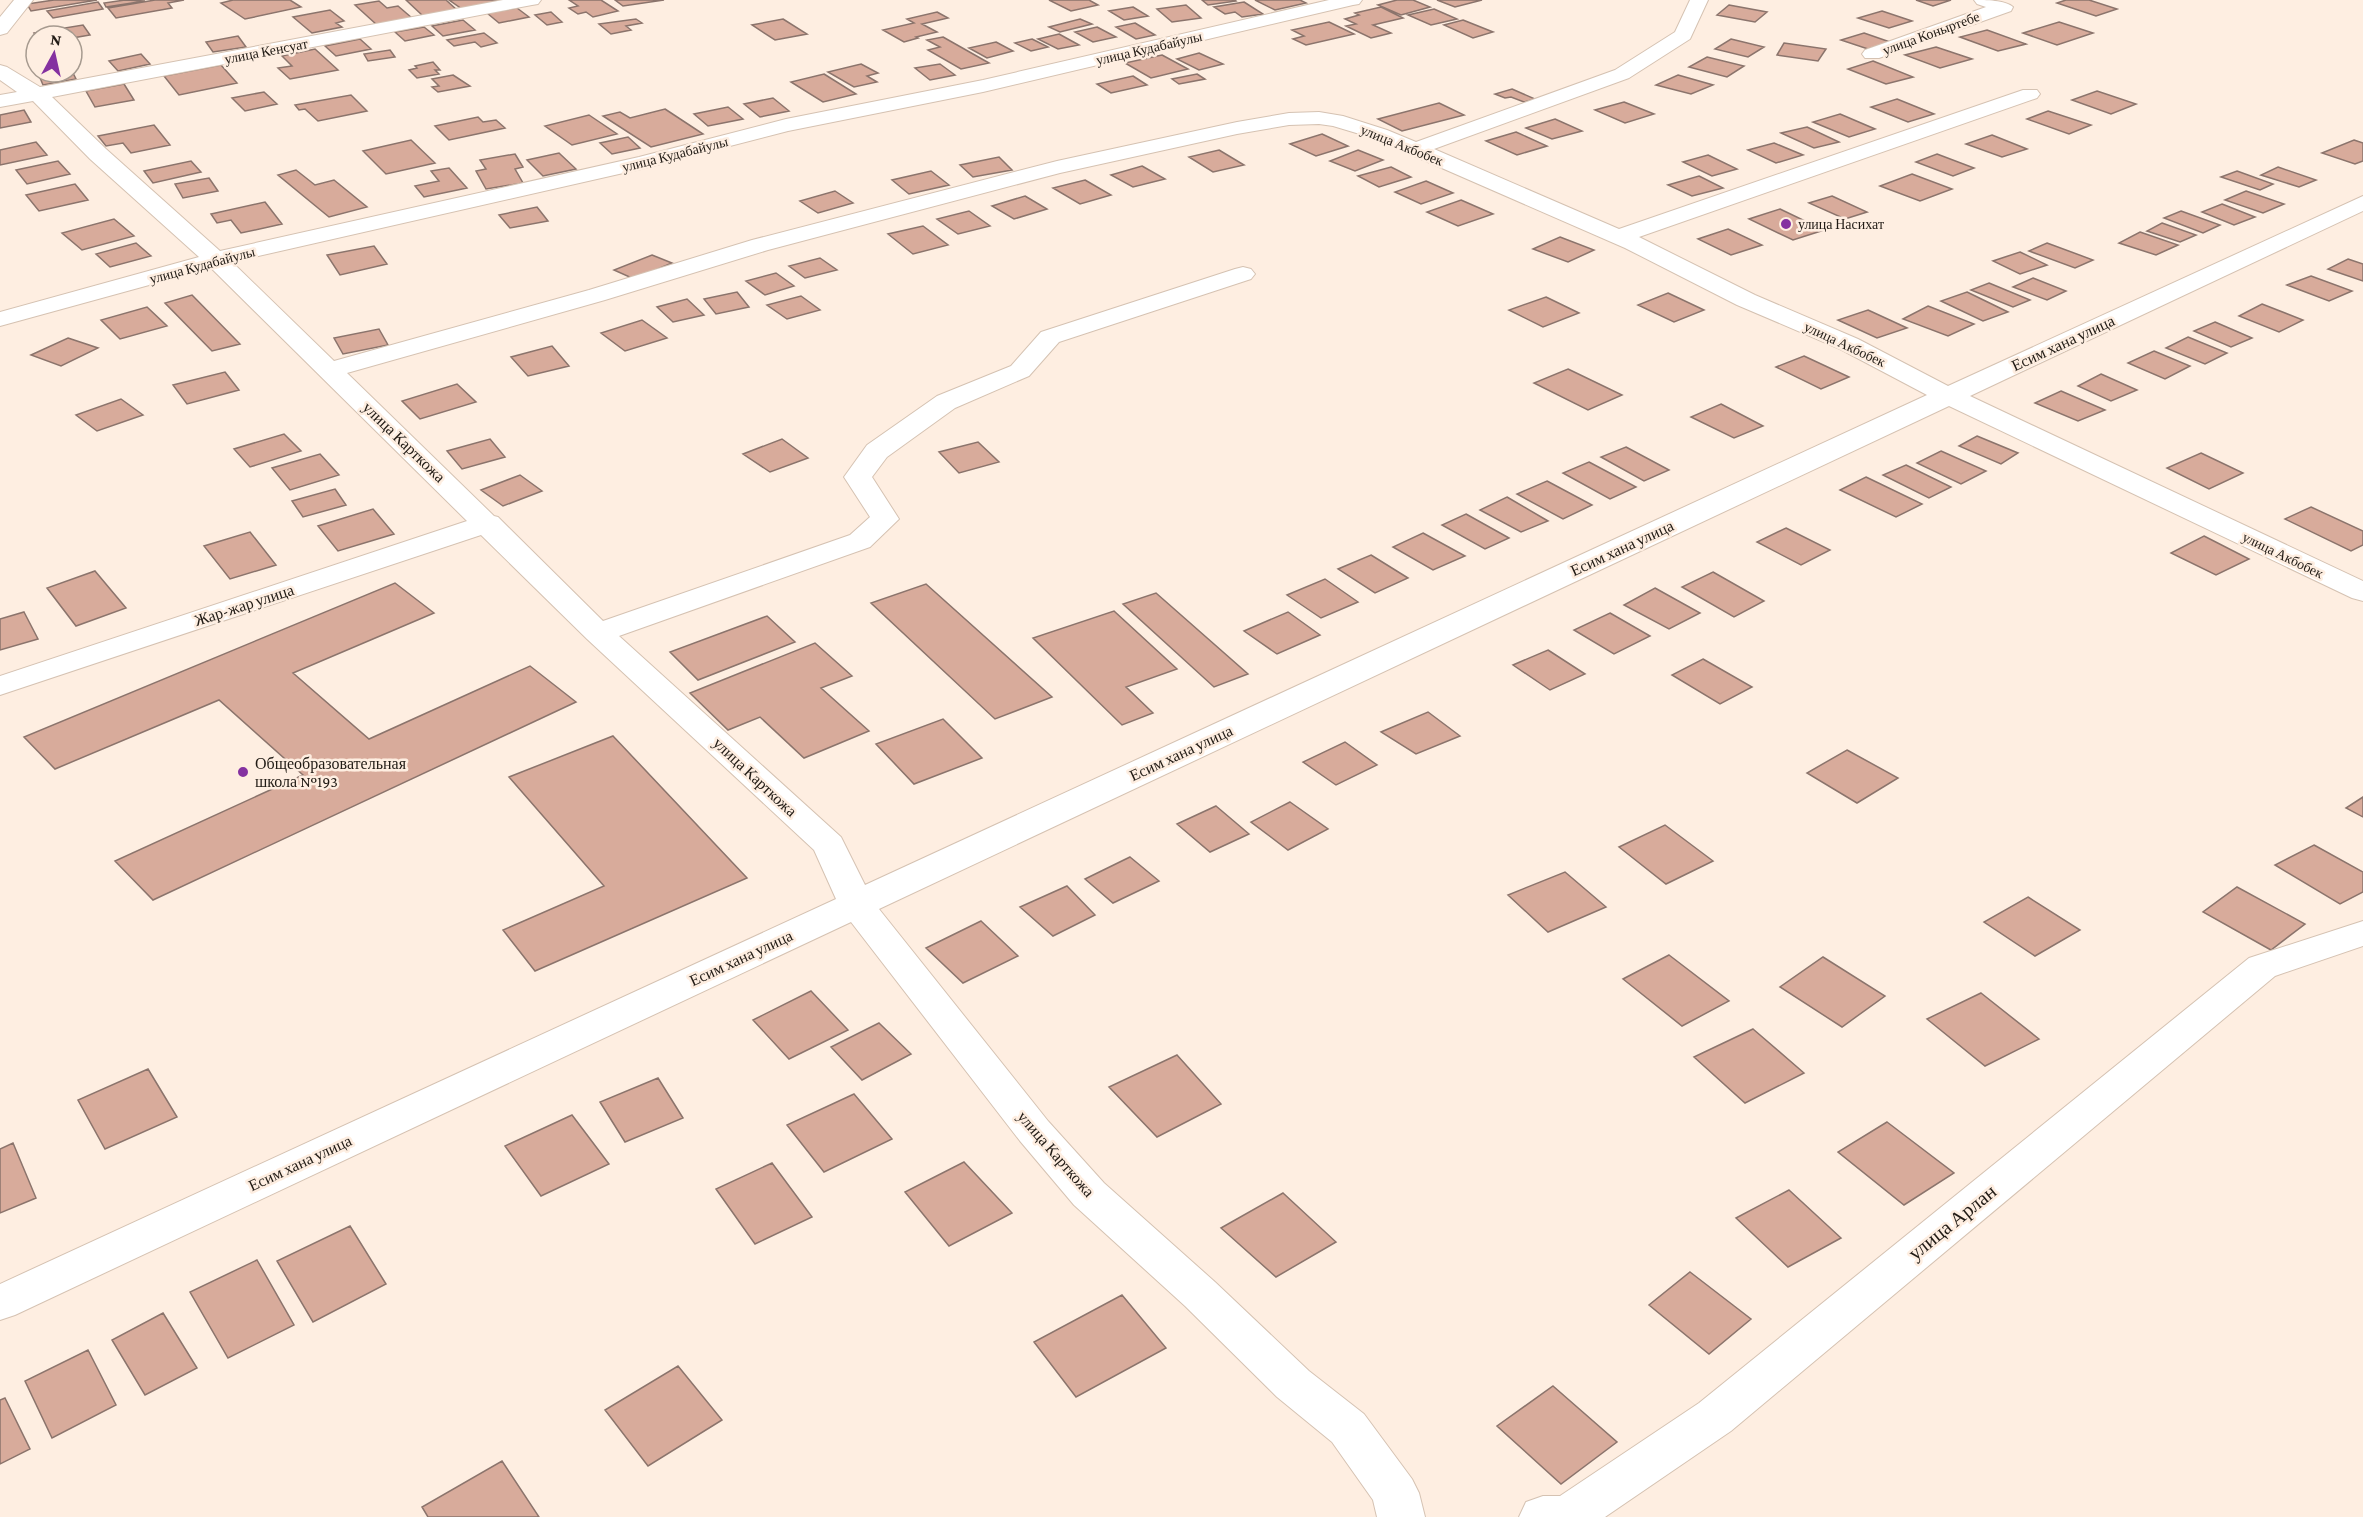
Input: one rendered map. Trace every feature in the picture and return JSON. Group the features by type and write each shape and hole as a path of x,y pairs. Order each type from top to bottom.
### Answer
{"street":[{"path":"0,29 24,0"},
{"name":"улица Кенсуат","path":"0,101 532,0"},
{"name":"улица Кудабайулы","path":"0,319 191,268 215,259 641,163 786,125 983,86 1353,0"},
{"path":"1415,149 1622,74 1683,35 1699,0"},
{"name":"улица Коныртебе","path":"1983,0 2004,7"},
{"path":"2004,7 2024,0"},
{"name":"улица Коныртебе","path":"1872,54 2004,7"},
{"name":"улица Карткожа","path":"0,71 37,94 98,154 215,259 488,523 598,633 829,845 856,904 1034,1131 1089,1194 1200,1294 1293,1384 1348,1428 1395,1492 1401,1517"},
{"path":"1618,237 2030,94"},
{"name":"улица Акбобек","path":"330,370 782,239 1057,167 1289,119 1319,118 1336,120 1369,130 1618,237 1746,300 1849,344 1948,396 2363,592"},
{"name":"Есим хана улица","path":"0,1303 2363,203"},
{"path":"598,633 860,541 885,519 858,477 877,451 946,402 1020,371 1050,337 1243,274"},
{"name":"Жар-жар улица","path":"0,686 488,523"},
{"name":"улица Арлан","path":"1543,1517 1568,1516 1715,1417 2262,967 2363,933"}],"building":[{"path":"54,0 97,0 31,11 27,4"},
{"path":"125,0 145,1 106,7 104,3"},
{"path":"155,0 184,0 168,3 172,8 116,18 108,8"},
{"path":"233,0 290,0 301,7 245,19 221,3"},
{"path":"406,0 446,0 457,10 423,16"},
{"path":"449,0 503,0 462,9"},
{"path":"569,0 601,0 618,11 593,17 586,12 578,14 569,8 578,6"},
{"path":"615,0 664,0 623,6"},
{"path":"1049,0 1089,0 1098,5 1071,11"},
{"path":"1202,0 1235,0 1236,1 1208,5"},
{"path":"1255,0 1300,0 1306,3 1275,10"},
{"path":"1397,0 1413,0 1430,7 1401,15 1378,5"},
{"path":"1437,0 1482,0 1455,7"},
{"path":"1916,0 1951,0 1933,6"},
{"path":"2066,0 2089,0 2117,9 2096,16 2057,3"},
{"path":"379,1 387,8 398,6 412,18 377,25 355,5"},
{"path":"98,2 103,9 53,18 47,11"},
{"path":"1244,2 1263,14 1242,17 1235,12 1225,14 1214,7"},
{"path":"1186,5 1201,18 1172,22 1157,9"},
{"path":"1729,5 1767,12 1755,22 1717,15"},
{"path":"1133,7 1148,16 1124,20 1109,11"},
{"path":"1381,7 1403,18 1373,25 1391,33 1371,38 1346,26 1356,24 1345,19 1359,15 1355,13"},
{"path":"517,8 529,17 499,23 487,13"},
{"path":"1434,9 1457,19 1431,25 1408,15"},
{"path":"330,10 344,21 336,23 342,27 312,33 293,17"},
{"path":"1882,11 1912,21 1889,28 1858,18"},
{"path":"551,12 562,22 547,25 535,15"},
{"path":"937,12 948,18 922,24 937,32 904,42 883,30 914,23 907,19"},
{"path":"636,19 642,23 626,26 631,30 611,34 599,24"},
{"path":"783,19 807,34 775,40 752,25"},
{"path":"1080,19 1092,24 1060,32 1049,27"},
{"path":"463,20 475,30 443,36 432,26"},
{"path":"1463,20 1493,32 1473,38 1444,25"},
{"path":"1329,22 1354,34 1306,45 1293,39 1304,36 1292,30"},
{"path":"2059,22 2093,33 2057,45 2023,33"},
{"path":"1135,23 1155,35 1136,39 1116,27"},
{"path":"84,26 90,35 84,36"},
{"path":"424,27 434,35 405,41 395,32"},
{"path":"1097,27 1116,37 1093,42 1075,32"},
{"path":"1987,30 2026,44 1998,51 1960,37"},
{"path":"484,33 497,43 481,47 475,42 454,46 447,40"},
{"path":"1864,33 1890,42 1868,49 1841,40"},
{"path":"1059,34 1079,45 1058,49 1038,39"},
{"path":"238,36 246,47 213,52 206,42"},
{"path":"943,37 989,63 961,69 928,50 940,47 927,40"},
{"path":"360,39 371,49 336,56 325,46"},
{"path":"1032,39 1048,47 1031,51 1015,43"},
{"path":"1731,39 1764,47 1748,57 1715,49"},
{"path":"996,42 1013,51 987,58 969,48"},
{"path":"1784,43 1826,49 1818,61 1777,55"},
{"path":"1936,47 1972,59 1940,68 1905,55"},
{"path":"315,49 338,70 290,79 278,68 292,66 282,56"},
{"path":"390,50 395,57 368,61 364,54"},
{"path":"1199,53 1223,64 1199,70 1177,59"},
{"path":"141,54 150,64 118,71 109,61"},
{"path":"1162,55 1188,69 1151,78 1125,63"},
{"path":"1707,57 1744,66 1727,77 1689,67"},
{"path":"1873,61 1913,77 1886,84 1848,69"},
{"path":"433,62 440,70 435,70 439,74 417,78 409,70 417,68 415,66"},
{"path":"861,64 878,73 867,76 877,82 854,87 828,72"},
{"path":"940,64 955,75 930,80 915,68"},
{"path":"221,65 237,83 179,95 164,76"},
{"path":"824,74 856,94 823,102 791,82"},
{"path":"1197,74 1205,79 1179,84 1172,79"},
{"path":"453,75 470,86 438,92 432,87 439,86 432,79"},
{"path":"1678,75 1713,85 1691,94 1656,85"},
{"path":"1133,76 1147,85 1111,93 1097,84"},
{"path":"124,84 134,100 95,107 86,91"},
{"path":"1512,89 1535,99 1524,102 1495,94"},
{"path":"2097,91 2136,104 2111,114 2072,100"},
{"path":"264,92 277,104 245,111 232,98"},
{"path":"351,95 367,111 318,121 305,109 299,110 295,105"},
{"path":"773,98 789,111 760,117 744,104"},
{"path":"1897,99 1934,114 1908,122 1871,107"},
{"path":"1624,102 1654,114 1625,123 1595,110"},
{"path":"1439,103 1464,115 1402,131 1378,119"},
{"path":"728,107 743,119 708,126 694,114"},
{"path":"665,109 703,134 651,147 603,116 620,112 630,118"},
{"path":"24,110 31,122 0,128 0,115"},
{"path":"2048,111 2091,125 2069,134 2027,119"},
{"path":"1840,114 1875,129 1849,137 1813,122"},
{"path":"589,115 617,134 572,145 545,126"},
{"path":"478,117 483,122 496,120 505,128 449,140 435,126"},
{"path":"1555,119 1582,131 1552,139 1526,128"},
{"path":"154,125 170,145 131,153 123,143 106,146 98,136"},
{"path":"1807,127 1839,142 1814,148 1781,133"},
{"path":"1516,132 1547,146 1517,155 1486,141"},
{"path":"1322,134 1348,146 1316,156 1290,144"},
{"path":"1992,135 2027,149 2002,157 1966,144"},
{"path":"628,137 640,148 612,154 600,143"},
{"path":"411,140 435,163 386,174 363,151"},
{"path":"2354,140 2363,143 2363,161 2355,164 2322,153"},
{"path":"36,142 47,155 0,165 0,150"},
{"path":"1774,143 1803,155 1776,163 1748,150"},
{"path":"1219,150 1244,165 1213,172 1189,157"},
{"path":"1358,150 1383,160 1355,171 1330,161"},
{"path":"559,153 576,169 543,176 527,160"},
{"path":"515,154 523,167 515,169 523,183 486,189 476,171 486,169 480,160"},
{"path":"1937,154 1974,168 1953,176 1916,162"},
{"path":"1708,155 1737,169 1712,176 1683,162"},
{"path":"999,157 1012,170 973,177 960,165"},
{"path":"58,161 70,174 27,184 16,170"},
{"path":"191,161 201,172 153,183 144,171"},
{"path":"1142,166 1165,179 1133,187 1111,175"},
{"path":"1391,167 1411,177 1379,187 1358,176"},
{"path":"2278,167 2316,180 2299,187 2261,175"},
{"path":"449,168 467,188 424,197 415,186 439,181 431,171"},
{"path":"296,170 315,185 334,180 367,207 329,217 278,175"},
{"path":"931,171 949,185 909,194 892,180"},
{"path":"2237,171 2273,184 2260,190 2221,177"},
{"name":"улица Насихат","path":"1912,174 1952,189 1920,201 1880,186"},
{"path":"1699,176 1723,188 1692,196 1668,185"},
{"path":"209,178 218,191 183,198 175,184"},
{"path":"1085,180 1111,195 1080,204 1053,188"},
{"path":"1426,181 1453,193 1421,204 1395,192"},
{"path":"75,184 88,200 39,211 26,195"},
{"path":"835,191 853,203 818,213 800,201"},
{"path":"2246,191 2284,204 2263,213 2225,200"},
{"path":"1025,196 1047,209 1014,219 992,206"},
{"name":"улица Насихат","path":"1832,196 1867,212 1845,219 1809,203"},
{"path":"1461,200 1493,214 1458,226 1427,212"},
{"path":"265,202 282,224 241,233 231,220 217,223 211,214"},
{"path":"2222,204 2255,217 2234,225 2202,212"},
{"path":"537,207 548,221 510,228 499,215"},
{"name":"улица Насихат","path":"1780,209 1824,230 1793,240 1749,219"},
{"path":"969,211 990,226 958,234 937,219"},
{"path":"2181,211 2220,225 2203,233 2164,218"},
{"path":"114,219 134,236 82,250 62,233"},
{"path":"2162,223 2196,235 2180,242 2147,231"},
{"path":"923,226 948,245 913,254 888,234"},
{"name":"улица Насихат","path":"1728,229 1762,245 1731,255 1698,239"},
{"path":"2140,232 2178,245 2156,255 2119,243"},
{"path":"1560,237 1594,250 1568,262 1533,249"},
{"path":"136,243 151,256 110,267 96,254"},
{"path":"2047,243 2093,260 2075,268 2029,251"},
{"path":"374,246 387,264 340,275 327,255"},
{"path":"2020,252 2047,265 2020,274 1993,261"},
{"path":"652,255 672,263 634,279 614,270"},
{"path":"820,258 837,270 805,278 789,266"},
{"path":"2348,259 2363,264 2363,281 2328,269"},
{"path":"776,273 794,286 765,295 746,281"},
{"path":"2311,276 2352,291 2329,301 2287,285"},
{"path":"2033,278 2066,291 2047,300 2013,287"},
{"path":"1989,283 2030,300 2013,307 1971,290"},
{"path":"737,292 749,307 716,314 704,299"},
{"path":"1967,292 2008,312 1983,321 1941,301"},
{"path":"1668,293 1704,310 1674,322 1638,305"},
{"path":"192,295 240,344 212,351 165,303"},
{"path":"801,296 820,310 787,319 767,305"},
{"path":"1546,297 1579,313 1543,327 1509,310"},
{"path":"687,299 704,315 673,322 657,307"},
{"path":"2262,304 2303,320 2279,332 2239,316"},
{"path":"1928,306 1974,324 1948,336 1903,319"},
{"path":"147,307 167,326 120,339 101,320"},
{"path":"1868,310 1907,328 1877,338 1838,320"},
{"path":"642,320 667,338 625,351 601,333"},
{"path":"2215,322 2252,338 2231,347 2194,331"},
{"path":"379,329 388,345 343,354 334,338"},
{"path":"2188,337 2227,353 2205,364 2166,348"},
{"path":"68,338 98,348 61,366 31,355"},
{"path":"552,346 569,366 528,376 511,357"},
{"path":"2154,351 2190,366 2165,379 2128,363"},
{"path":"1804,356 1849,377 1821,389 1776,367"},
{"path":"1568,369 1622,395 1588,410 1534,383"},
{"path":"225,372 239,390 187,404 173,385"},
{"path":"2101,374 2137,390 2111,401 2078,386"},
{"path":"457,384 476,402 420,419 402,401"},
{"path":"2061,391 2105,410 2078,421 2035,403"},
{"path":"121,399 143,415 97,431 76,415"},
{"path":"1721,404 1763,426 1734,438 1691,417"},
{"path":"284,434 301,451 250,467 234,449"},
{"path":"1977,436 2018,453 2001,464 1959,446"},
{"path":"490,439 505,457 462,469 447,451"},
{"path":"782,439 808,458 770,472 743,454"},
{"path":"978,442 999,462 959,473 939,452"},
{"path":"1626,447 1669,470 1644,481 1601,457"},
{"path":"1941,451 1986,471 1961,484 1917,463"},
{"path":"2201,453 2243,473 2209,489 2167,468"},
{"path":"320,454 339,475 290,490 272,468"},
{"path":"1589,462 1636,487 1610,499 1563,473"},
{"path":"1906,465 1951,487 1929,498 1883,475"},
{"path":"520,475 542,491 503,506 481,490"},
{"path":"1866,477 1922,504 1896,517 1840,490"},
{"path":"1547,481 1592,505 1563,519 1517,494"},
{"path":"335,489 346,505 303,517 292,501"},
{"path":"1507,497 1548,521 1521,532 1480,510"},
{"path":"2311,507 2363,531 2363,545 2351,551 2285,519"},
{"path":"373,509 394,534 338,551 318,526"},
{"path":"1466,514 1509,538 1485,549 1442,525"},
{"path":"1786,528 1830,550 1801,565 1757,542"},
{"path":"250,532 276,565 230,579 204,546"},
{"path":"1423,533 1465,556 1433,570 1393,547"},
{"path":"2204,536 2249,559 2216,575 2171,553"},
{"path":"1371,555 1408,578 1375,593 1338,569"},
{"path":"95,571 126,608 76,626 47,588"},
{"path":"1713,572 1764,601 1734,617 1682,587"},
{"path":"1325,579 1358,602 1321,618 1287,595"},
{"path":"395,583 434,613 293,673 369,739 530,666 576,702 153,900 115,861 303,775 219,700 55,769 24,737"},
{"path":"926,584 1052,697 995,719 871,603"},
{"path":"1655,588 1700,613 1669,629 1624,605"},
{"path":"1156,593 1248,674 1214,687 1123,604"},
{"path":"1114,611 1177,669 1126,687 1153,713 1122,725 1033,638"},
{"path":"24,612 38,639 0,650 0,619"},
{"path":"1288,612 1320,635 1277,654 1244,631"},
{"path":"1610,613 1650,636 1614,654 1574,630"},
{"path":"767,616 795,642 698,680 670,652"},
{"path":"815,643 852,676 821,688 869,731 804,758 760,717 728,730 690,693"},
{"path":"1548,650 1585,674 1550,690 1513,665"},
{"path":"1703,659 1752,687 1720,704 1672,675"},
{"path":"1428,712 1460,736 1416,754 1381,732"},
{"path":"943,719 982,758 914,784 876,744"},
{"path":"613,736 747,878 535,971 503,930 604,886 509,777"},
{"path":"1345,742 1377,765 1336,785 1303,762"},
{"path":"1847,750 1898,778 1857,803 1807,773"},
{"path":"2363,797 2363,817 2346,808"},
{"path":"1290,802 1328,829 1288,850 1251,822"},
{"path":"1216,806 1249,834 1210,852 1177,824"},
{"path":"1665,825 1713,861 1666,884 1619,847"},
{"path":"2314,845 2363,872 2363,892 2340,904 2275,865"},
{"path":"1130,857 1159,881 1113,903 1085,879"},
{"path":"1565,872 1606,907 1548,932 1508,895"},
{"path":"1067,886 1095,915 1053,936 1020,907"},
{"path":"2237,887 2305,924 2271,950 2203,912"},
{"path":"2028,897 2080,930 2035,956 1984,922"},
{"path":"981,921 1018,956 963,983 926,948"},
{"path":"1669,955 1729,1001 1682,1026 1623,979"},
{"path":"1823,957 1885,996 1842,1027 1780,987"},
{"path":"811,991 848,1030 789,1059 753,1020"},
{"path":"1981,993 2039,1039 1985,1066 1927,1019"},
{"path":"879,1023 911,1054 862,1080 831,1047"},
{"path":"1753,1029 1804,1073 1745,1103 1694,1057"},
{"path":"1177,1055 1221,1104 1157,1137 1109,1087"},
{"path":"148,1069 177,1117 105,1149 78,1100"},
{"path":"658,1078 683,1118 625,1142 600,1102"},
{"path":"854,1094 892,1139 824,1172 787,1125"},
{"path":"572,1115 609,1164 541,1196 505,1146"},
{"path":"1887,1122 1954,1173 1904,1205 1838,1152"},
{"path":"13,1143 36,1198 0,1213 0,1149"},
{"path":"964,1162 1012,1213 949,1246 905,1192"},
{"path":"772,1163 812,1217 755,1244 716,1189"},
{"path":"1789,1190 1841,1238 1788,1267 1736,1218"},
{"path":"1283,1193 1336,1242 1276,1277 1221,1228"},
{"path":"350,1226 386,1284 313,1322 277,1261"},
{"path":"257,1260 294,1325 228,1358 190,1292"},
{"path":"1690,1272 1751,1319 1709,1354 1649,1305"},
{"path":"1122,1295 1166,1348 1076,1397 1034,1342"},
{"path":"163,1313 197,1368 145,1395 112,1340"},
{"path":"88,1350 116,1405 52,1438 25,1381"},
{"path":"678,1366 722,1420 648,1466 605,1410"},
{"path":"1553,1386 1617,1442 1561,1484 1497,1426"},
{"path":"5,1398 30,1449 0,1464 0,1400"},
{"path":"502,1461 539,1517 428,1517 422,1507"}],"place":[{"name":"улица Насихат","path":"1786,224"},
{"name":"Общеобразовательная школа №193","path":"243,772"}]}
